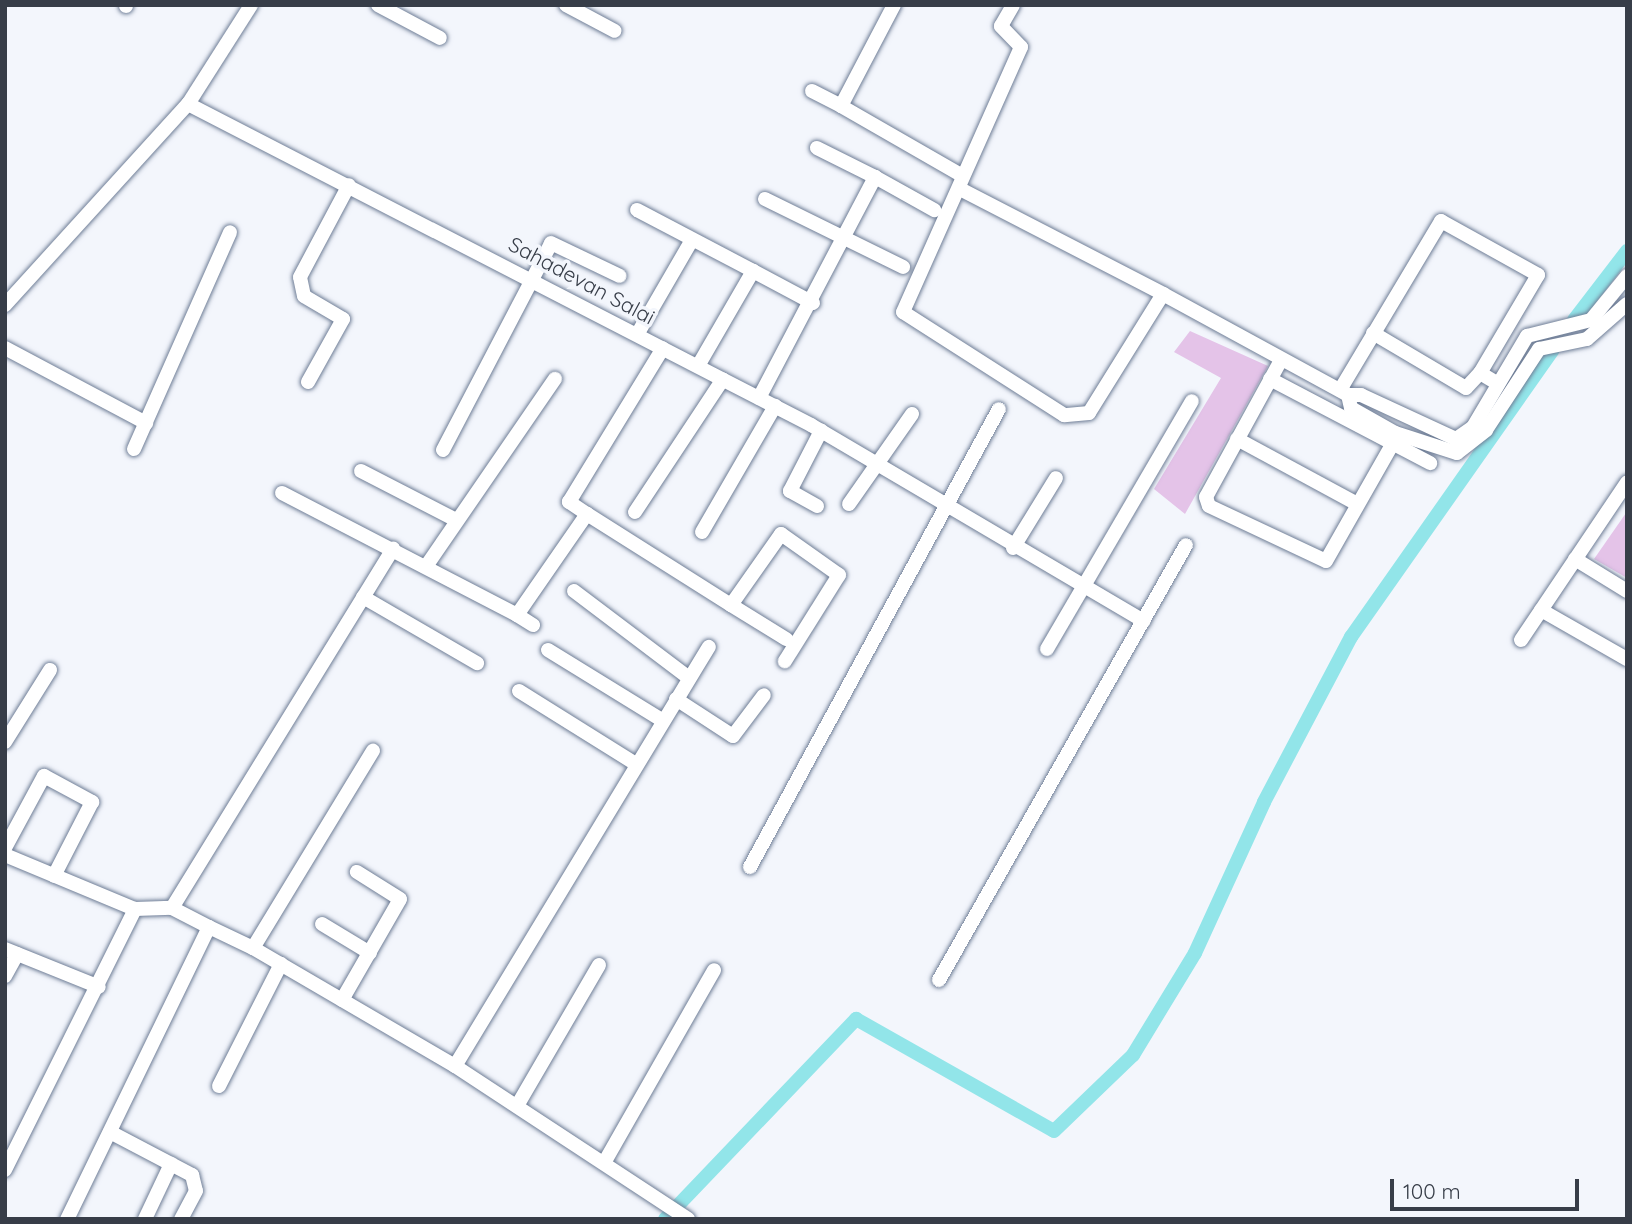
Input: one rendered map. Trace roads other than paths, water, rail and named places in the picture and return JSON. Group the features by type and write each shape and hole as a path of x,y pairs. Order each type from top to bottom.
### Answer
{"street":[{"path":"5,305 188,104 251,5"},
{"path":"377,5 440,38"},
{"path":"566,5 615,31"},
{"path":"841,106 894,5"},
{"path":"1013,5 1001,26 1021,47 904,312 1064,415 1089,413 1163,294"},
{"path":"812,91 841,106 960,182 1280,360 1344,393 1360,395 1449,446"},
{"name":"Sahadevan Salai","path":"188,104 534,278 775,406 878,464 947,511 1144,621"},
{"path":"817,148 934,210"},
{"path":"759,398 813,303 876,177"},
{"path":"308,382 342,319 304,296 300,277 349,185"},
{"path":"765,199 903,267"},
{"path":"637,210 813,303"},
{"path":"1344,393 1373,333 1434,226 1448,223 1538,275 1480,373 1466,388 1373,333"},
{"path":"134,449 230,232"},
{"path":"443,450 534,278 544,240 620,276"},
{"path":"638,333 692,240"},
{"path":"698,366 753,271"},
{"path":"1344,393 1351,408 1384,427 1449,446 1478,431 1539,349 1587,339 1604,319 1627,276"},
{"path":"1478,431 1498,384 1528,336 1604,319 1627,304"},
{"path":"1528,336 1539,349"},
{"path":"5,348 146,423"},
{"path":"663,348 569,502 786,639"},
{"path":"1280,360 1206,497 1224,515 1326,561 1393,443"},
{"path":"1480,373 1498,384"},
{"path":"427,565 555,379"},
{"path":"635,512 723,379"},
{"path":"1270,379 1430,463"},
{"path":"1047,649 1192,401"},
{"path":"702,532 775,406"},
{"path":"750,867 947,511 999,410"},
{"path":"1384,427 1392,412"},
{"path":"849,504 912,414"},
{"path":"817,506 790,491 821,431"},
{"path":"1237,439 1357,504"},
{"path":"360,471 456,520"},
{"path":"1013,548 1056,478"},
{"path":"1521,640 1625,487"},
{"path":"282,493 427,565 533,625"},
{"path":"517,615 587,514"},
{"path":"731,604 778,534 836,567 836,585 785,661"},
{"path":"939,980 1186,545"},
{"path":"172,908 393,549"},
{"path":"1575,559 1627,590"},
{"path":"574,591 689,678"},
{"path":"363,597 477,663"},
{"path":"1541,610 1627,659"},
{"path":"455,1066 662,720 709,647"},
{"path":"548,650 662,720"},
{"path":"5,741 50,670"},
{"path":"519,691 636,764"},
{"path":"676,699 733,736 764,695"},
{"path":"253,948 373,751"},
{"path":"5,848 44,776 92,802 54,876"},
{"path":"5,855 135,909 172,908 253,948 455,1066 688,1219"},
{"path":"342,1000 400,899 357,872"},
{"path":"5,1170 99,987 135,909"},
{"path":"322,924 370,953"},
{"path":"67,1219 209,927"},
{"path":"5,976 11,952 99,987"},
{"path":"219,1086 281,964"},
{"path":"517,1106 599,965"},
{"path":"604,1163 715,970"},
{"path":"110,1132 191,1175 196,1191 181,1219"},
{"path":"145,1219 172,1164"}],"waterway":[{"path":"1574,320 1627,251"},
{"path":"665,1219 856,1019 1054,1131 1133,1055 1195,953 1264,802 1351,637 1552,351"}]}
